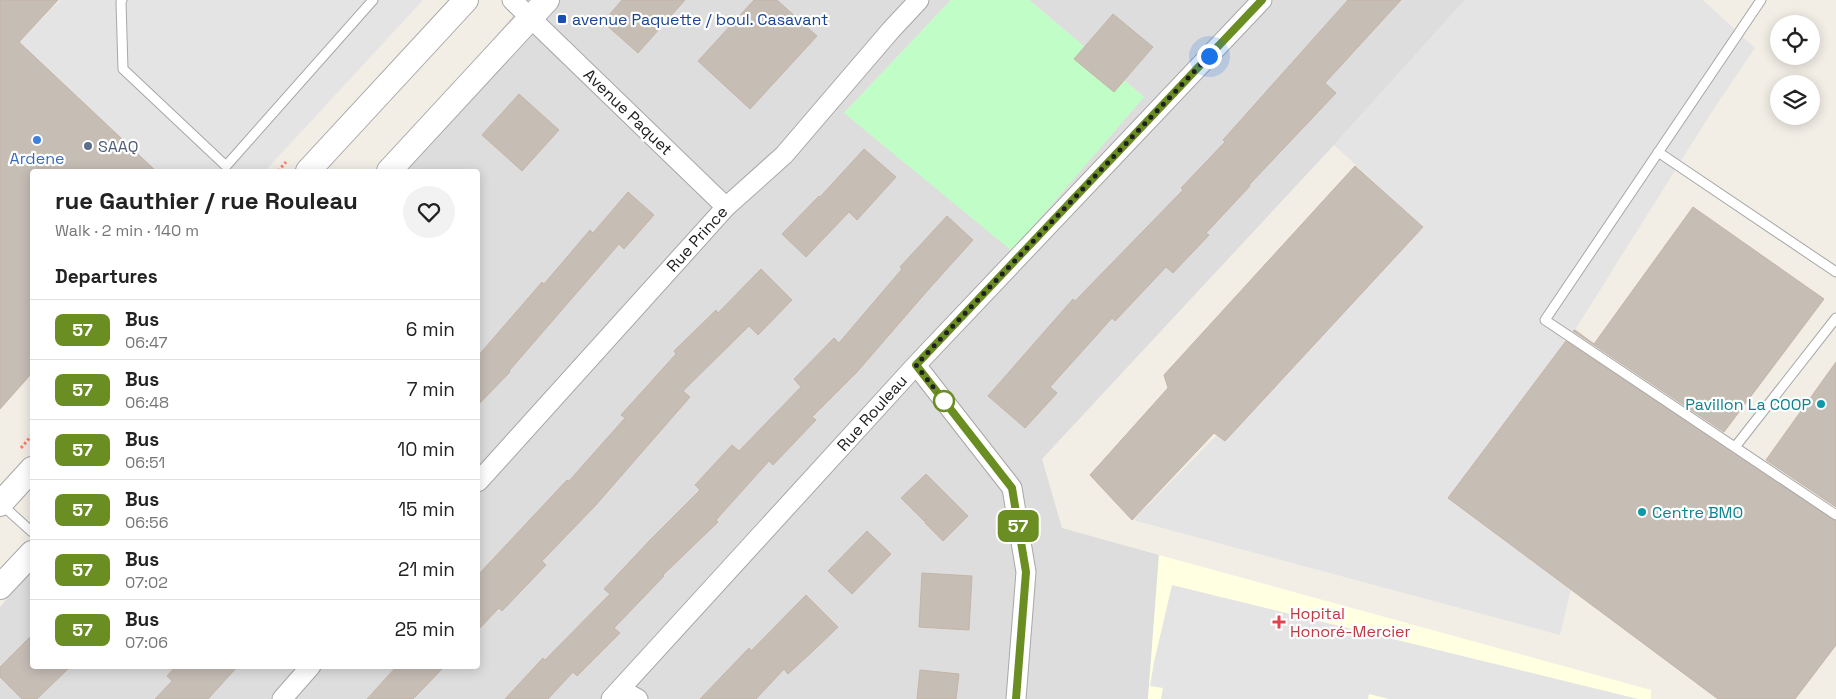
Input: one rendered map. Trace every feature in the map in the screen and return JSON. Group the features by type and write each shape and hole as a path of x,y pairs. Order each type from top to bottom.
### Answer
{"street":[{"path":"310,169 466,0"},
{"name":"Avenue Paquet","path":"512,0 726,207"},
{"path":"391,169 547,0"},
{"name":"Rue Prince","path":"480,480 726,207 784,155 919,0"},
{"name":"Rue Rouleau","path":"616,694 916,365 1262,0"},
{"path":"916,365 1012,488 1026,572 1016,699"},
{"path":"0,504 30,471"},
{"path":"0,587 30,555"},
{"path":"282,699 308,669"},
{"path":"616,694 638,699"}],"lane":[{"path":"122,0 123,69 225,168 372,0"},
{"path":"1761,0 1545,320 1836,516"},
{"path":"1658,152 1836,272"},
{"path":"1734,447 1836,318"},
{"path":"0,504 30,530"}],"shaded area":[{"path":"60,0 423,0 267,169 154,169 19,42"},
{"path":"527,0 951,0 844,113 1144,97 1029,0 1465,0 1334,145 1042,459 1062,528 1159,555 1148,699 0,699 0,607 30,571 30,669 480,669 480,169 380,169"},
{"path":"1465,0 1703,0 1755,48 1711,113 1575,330 1449,498 1571,589 1560,635 1133,520 1423,227 1334,145"},
{"name":"Hopital Honoré-Mercier","path":"1159,555 1651,690 1651,699 1148,699"},
{"name":"Hopital Honoré-Mercier","path":"1172,585 1638,699 1389,699 1369,694 1368,699 1161,699 1163,688 1150,686"}],"green space":[{"path":"951,0 1029,0 1144,97 1012,251 844,113"}],"building":[{"path":"0,0 58,0 19,42 154,169 30,169 30,375 0,409"},
{"path":"622,0 685,0 638,53 603,22"},
{"path":"754,0 777,0 817,36 750,109 698,61"},
{"path":"1348,0 1401,0 1325,83 1336,93 1249,185 1206,233 1209,235 1173,273 1166,267 1115,321 1112,318 1050,387 1057,393 1025,428 988,396 1073,299 1075,301 1183,190 1181,188 1225,142 1223,140"},
{"path":"1113,14 1153,47 1114,92 1074,59"},
{"path":"519,94 559,130 522,171 482,135"},
{"path":"864,149 896,177 857,220 849,212 806,257 782,234 820,197"},
{"path":"1355,166 1423,227 1225,441 1214,433 1132,520 1090,475 1168,388 1164,375"},
{"path":"628,192 654,215 624,249 619,244 510,372 480,403 480,354 542,282 544,284 590,230 593,233"},
{"path":"1693,207 1824,299 1724,432 1573,331 1575,330 1594,344"},
{"path":"947,216 973,240 857,372 812,417 816,420 773,465 769,461 716,520 718,522 663,575 614,628 620,633 577,676 573,672 548,699 505,699 543,658 545,660 610,594 604,589 700,490 695,485 732,445 739,451 801,387 794,379 834,338 839,343 902,269 900,267"},
{"path":"761,269 792,300 758,335 749,326 683,391 690,397 595,506 542,561 546,565 502,611 499,608 480,628 480,573 567,480 569,481 625,418 621,415 676,354 674,351 716,310 718,313"},
{"name":"Centre BMO","path":"1566,341 1836,521 1836,645 1795,699 1718,699 1448,498"},
{"name":"Pavillon La COOP","path":"1836,362 1836,507 1766,460"},
{"path":"926,474 968,516 943,541 925,523 926,519 924,521 901,498"},
{"path":"867,531 891,554 852,594 828,571"},
{"path":"922,573 972,576 969,630 919,627"},
{"path":"806,595 838,627 788,674 784,669 756,699 700,699 749,648 751,651"},
{"path":"30,637 30,669 68,669 37,699 22,699 0,677 0,667"},
{"path":"173,669 235,669 208,699 155,699 172,681 167,676"},
{"path":"394,669 442,669 413,699 367,699"},
{"path":"920,670 959,674 956,699 917,699"}],"bus line":[{"name":"57","path":"1016,699 1026,572 1012,488 916,365 1262,0"}],"place":[{"name":"avenue Paquette / boul. Casavant","path":"562,19"},
{"name":"Ardene","path":"37,140"},
{"name":"SAAQ","path":"88,146"},
{"name":"Pavillon La COOP","path":"1821,404"},
{"name":"Centre BMO","path":"1642,512"},
{"name":"Hopital Honoré-Mercier","path":"1279,622"}],"route":[{"path":"944,401 916,365 1209,56"}]}
